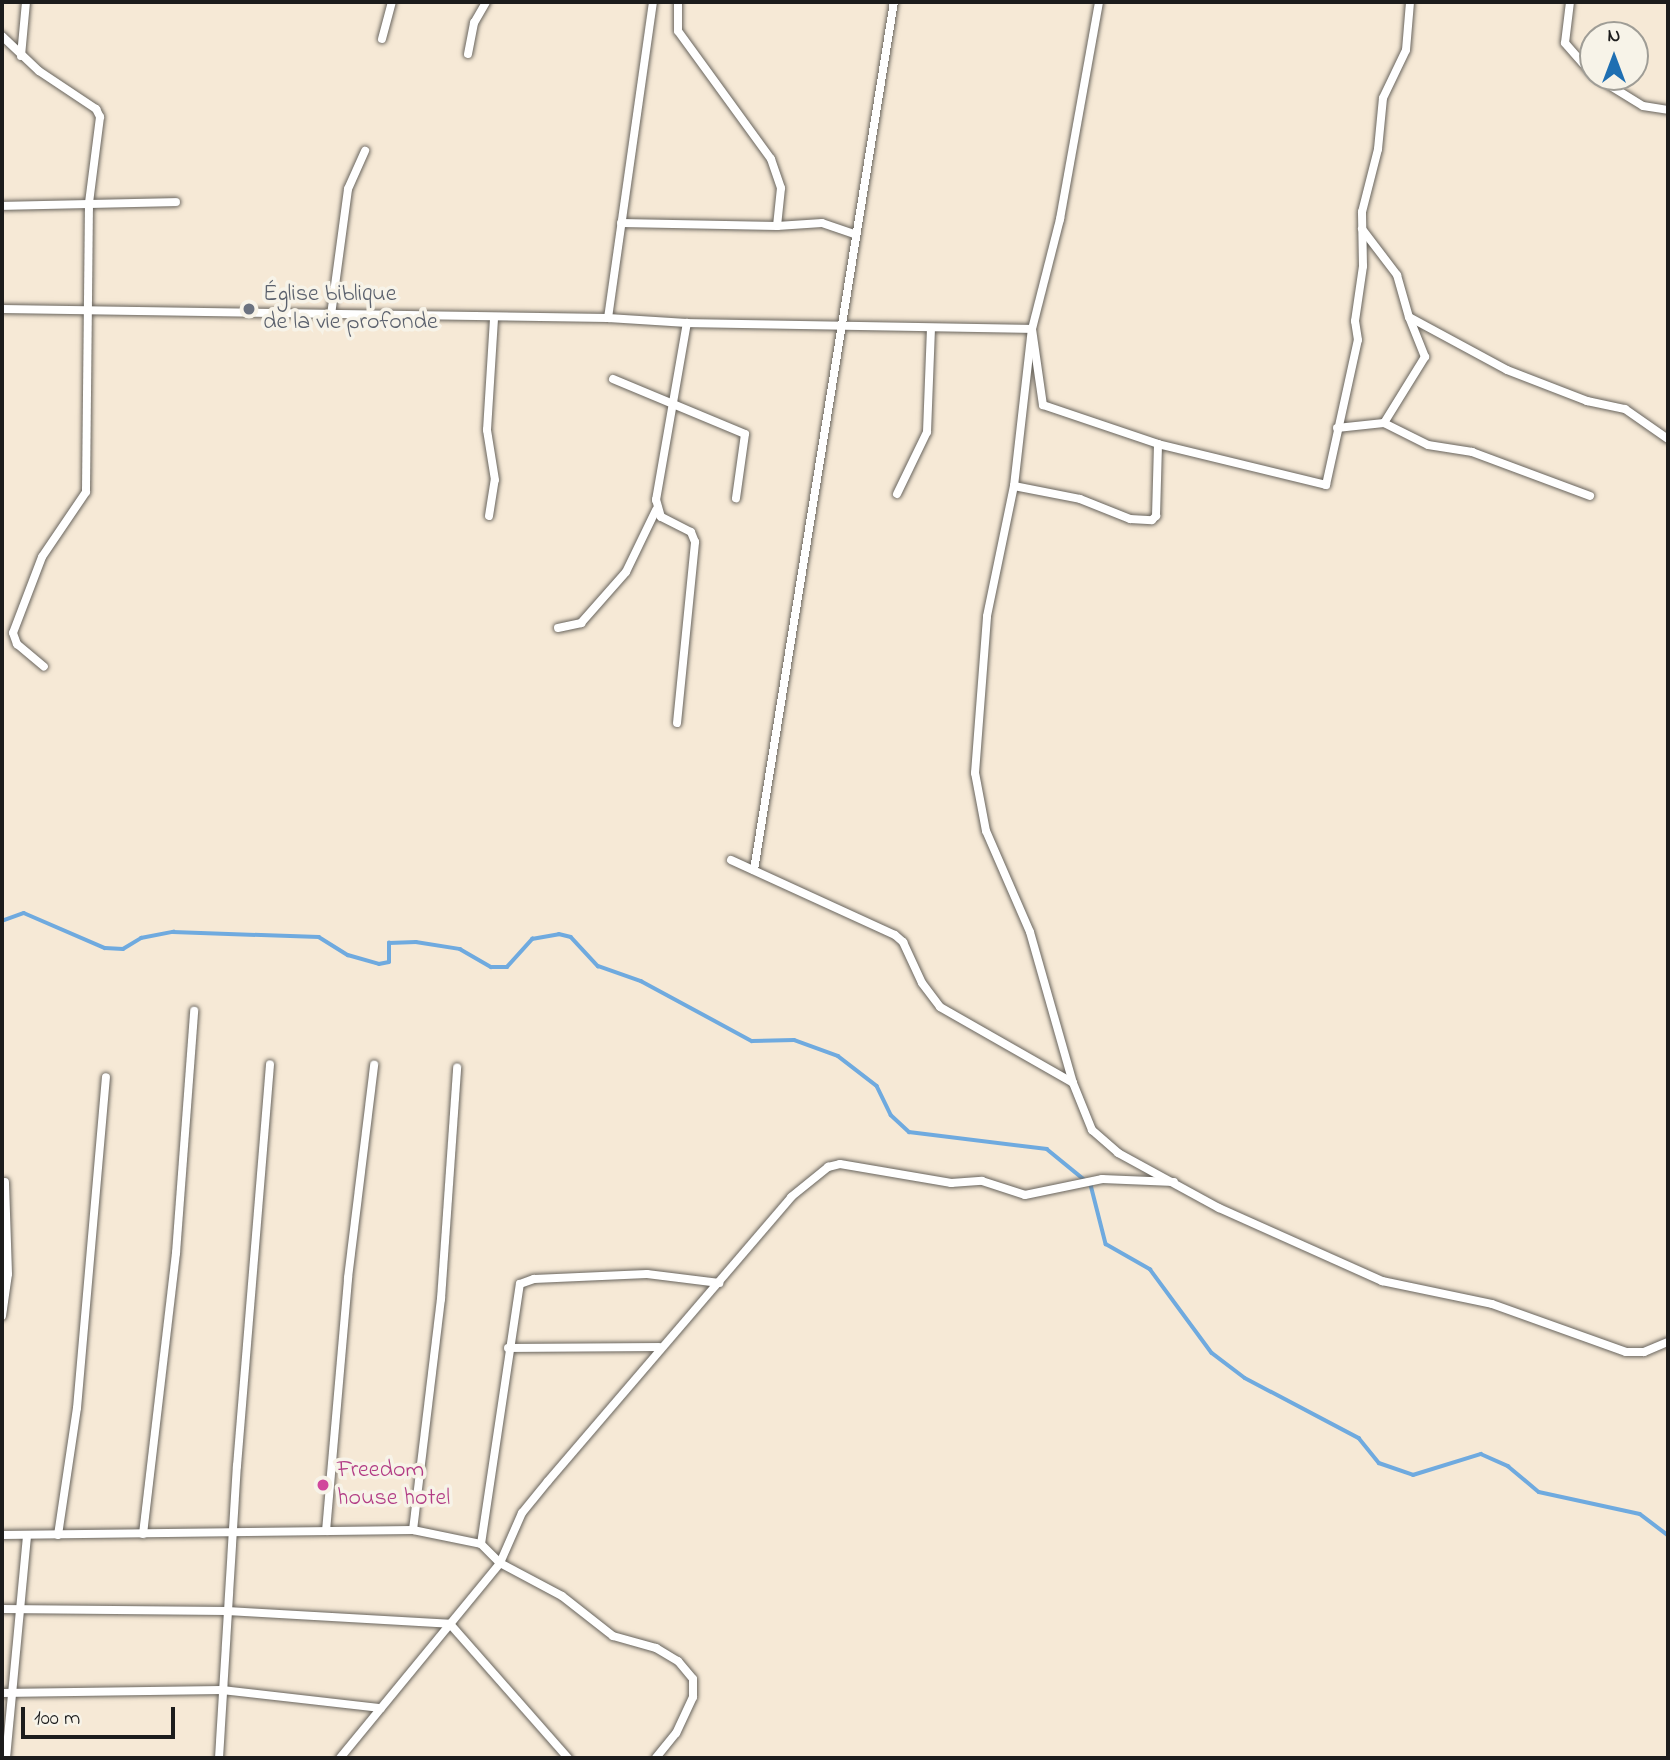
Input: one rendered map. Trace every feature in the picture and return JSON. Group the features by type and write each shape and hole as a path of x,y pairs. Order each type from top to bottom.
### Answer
{"street":[{"path":"21,56 26,2"},
{"path":"382,38 392,2"},
{"path":"468,54 474,23 486,2"},
{"path":"608,317 653,2"},
{"path":"678,2 678,32 771,159 782,188 777,226"},
{"path":"754,870 843,327 854,234 894,2"},
{"path":"1099,2 1060,219 1032,329 1014,486 987,615 975,773 986,831 1030,932 1073,1083 1092,1130 1118,1153 1292,1244 1382,1281 1492,1304 1626,1352 1644,1352 1668,1342"},
{"path":"1032,329 1043,405 1158,444 1326,485 1358,340 1355,321 1362,229 1383,98 1406,50 1410,2"},
{"path":"1570,2 1565,43 1579,58"},
{"path":"2,36 21,56 96,109 100,117 89,203 86,492 42,557 15,621 17,644 44,667"},
{"path":"1619,91 1643,106 1668,110"},
{"path":"331,315 348,189 365,151"},
{"path":"2,206 176,202"},
{"path":"621,223 777,226 822,223 854,234"},
{"path":"1362,229 1397,275 1409,317 1425,357 1384,423"},
{"path":"2,309 494,319 608,317 687,323 1032,329"},
{"path":"1409,317 1507,370 1587,401 1619,406 1668,439"},
{"path":"489,516 495,480 487,429 494,319"},
{"path":"558,628 581,623 626,572 656,510 687,323"},
{"path":"897,494 927,432 931,328"},
{"path":"613,379 745,434 736,498"},
{"path":"1337,428 1384,423 1428,445 1472,452 1590,496"},
{"path":"1014,486 1080,499 1130,519 1152,520 1156,516 1158,444"},
{"path":"656,510 691,532 695,542 677,723"},
{"path":"731,860 895,935 903,942 922,983 940,1007 1073,1083"},
{"path":"143,1534 176,1254 194,1011"},
{"path":"219,1758 227,1611 270,1064"},
{"path":"327,1531 348,1278 374,1065"},
{"path":"413,1530 441,1299 457,1068"},
{"path":"58,1535 77,1408 106,1077"},
{"path":"340,1758 500,1563 523,1513 659,1348 719,1283 791,1196 828,1167 840,1164 926,1181 982,1181 1025,1195 1102,1179 1174,1182"},
{"path":"2,1314 8,1274 5,1182"},
{"path":"481,1544 508,1348 518,1289 525,1280 647,1274 719,1283"},
{"path":"508,1348 659,1348"},
{"path":"2,1535 413,1530 481,1544 500,1563 562,1596 613,1636 656,1648 678,1661 693,1679 693,1698 676,1733 656,1758"},
{"path":"6,1758 27,1536"},
{"path":"2,1609 227,1611 450,1624 568,1758"},
{"path":"2,1693 222,1690 381,1708"}],"waterway":[{"path":"2,921 24,913 105,948 123,949 141,938 173,932 319,937 348,955 379,964 389,962 389,943 416,942 460,949 491,967 507,967 532,939 559,934 571,937 598,966 641,981 752,1041 794,1040 838,1056 877,1086 891,1115 909,1132 1047,1149 1091,1185 1106,1244 1150,1269 1212,1353 1245,1378 1359,1438 1379,1463 1413,1475 1481,1454 1508,1466 1539,1492 1640,1514 1668,1535"}],"place":[{"name":"Église biblique de la vie profonde","path":"249,309"},
{"name":"Freedom house hotel","path":"323,1485"}]}
